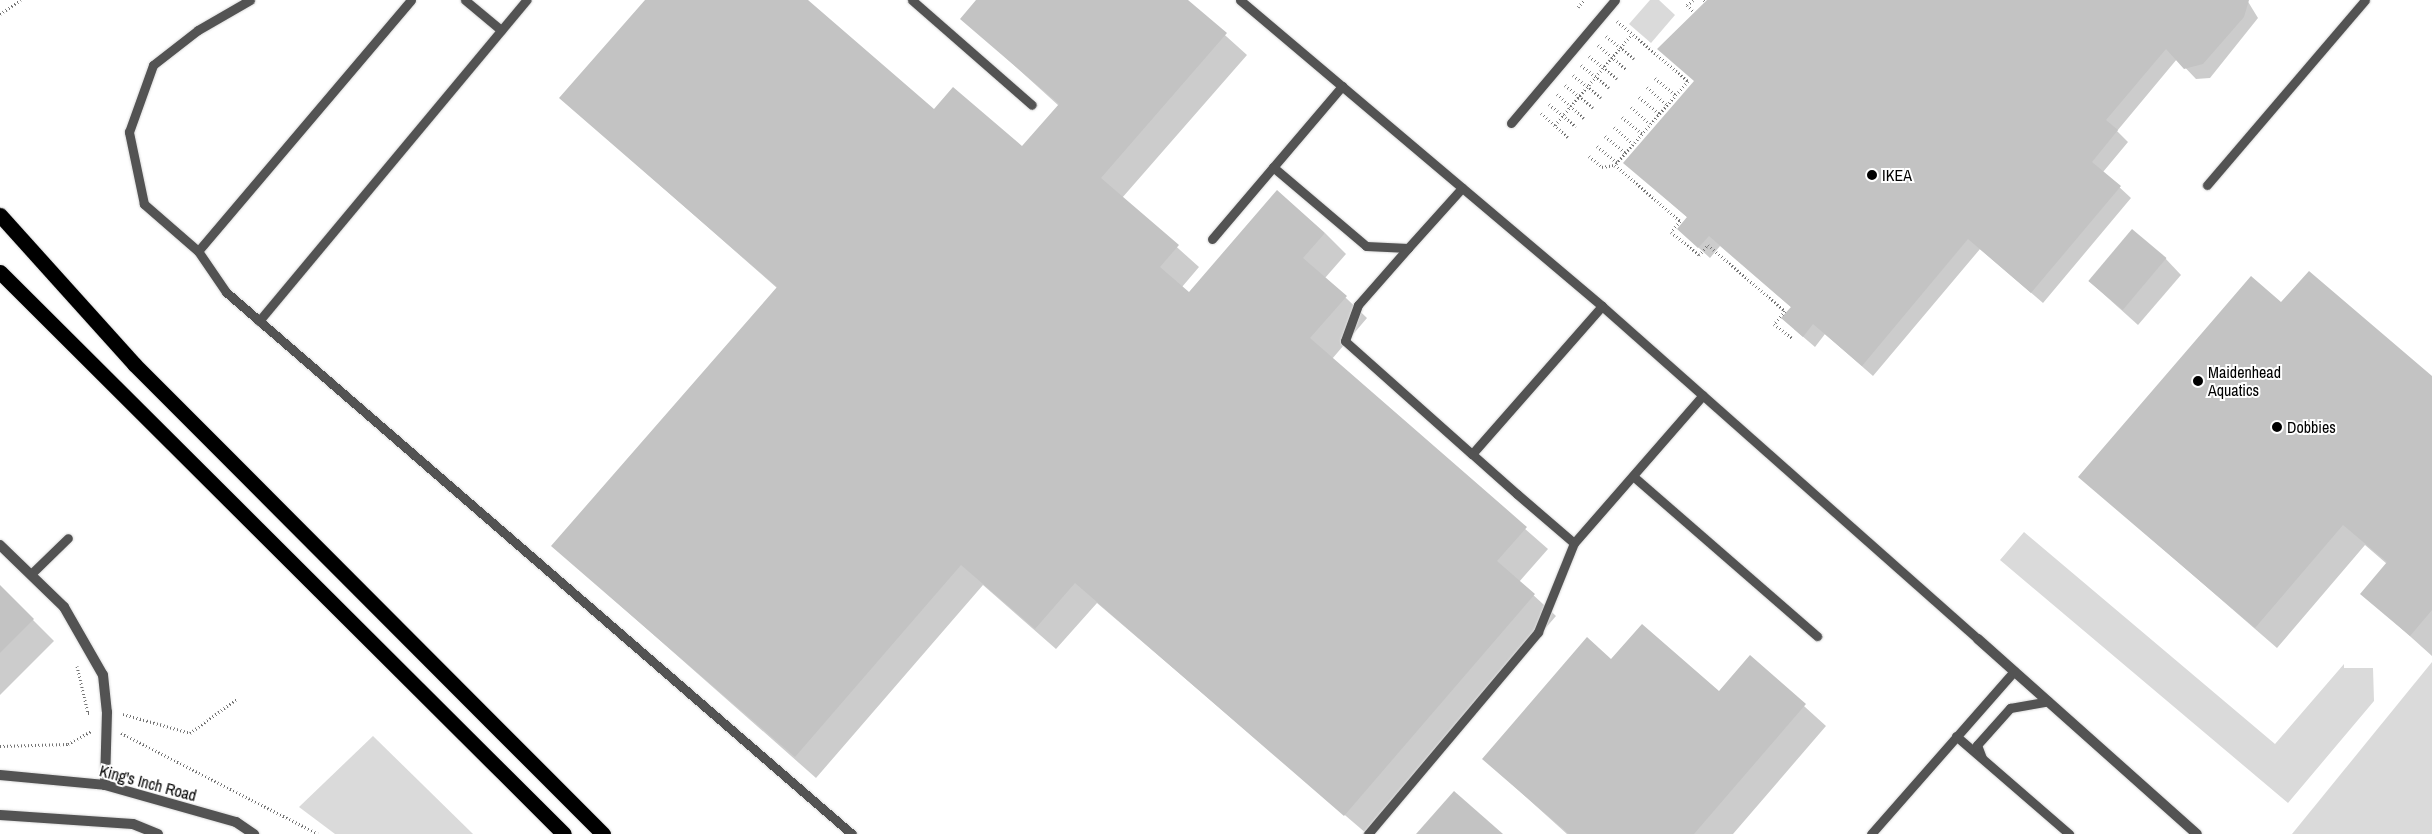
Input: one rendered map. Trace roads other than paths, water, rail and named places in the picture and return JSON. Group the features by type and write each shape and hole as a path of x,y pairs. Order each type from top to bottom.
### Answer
{"highway":[{"path":"0,215 134,364 603,834"},
{"path":"0,272 564,834"}],"street":[{"path":"0,545 32,573 64,607 103,675 107,729 105,785"},
{"path":"1978,639 2196,834"},
{"name":"King's Inch Road","path":"0,775 105,785 236,822 254,834"},
{"path":"0,815 133,824 158,834"}],"lane":[{"path":"250,0 198,30 153,65 129,132 144,204 198,251 226,292 852,834"},
{"path":"198,251 411,0"},
{"path":"465,0 501,30"},
{"path":"259,321 526,0"},
{"path":"912,0 1032,105"},
{"path":"1240,0 1602,306 1978,639"},
{"path":"1511,123 1615,0"},
{"path":"2207,185 2365,0"},
{"path":"1212,239 1342,86"},
{"path":"1273,167 1366,246 1408,248"},
{"path":"1462,188 1358,305 1345,341 1574,543"},
{"path":"1472,454 1602,306"},
{"path":"1368,834 1538,632 1574,543 1703,395"},
{"path":"1633,476 1817,636"},
{"path":"32,573 68,538"},
{"path":"1871,834 2014,670"},
{"path":"1982,758 1977,745 2010,708 2048,701"},
{"path":"1956,736 2069,834"}],"place":[{"name":"IKEA","path":"1872,175"},
{"name":"Maidenhead Aquatics","path":"2198,381"},
{"name":"Dobbies","path":"2277,427"}]}
